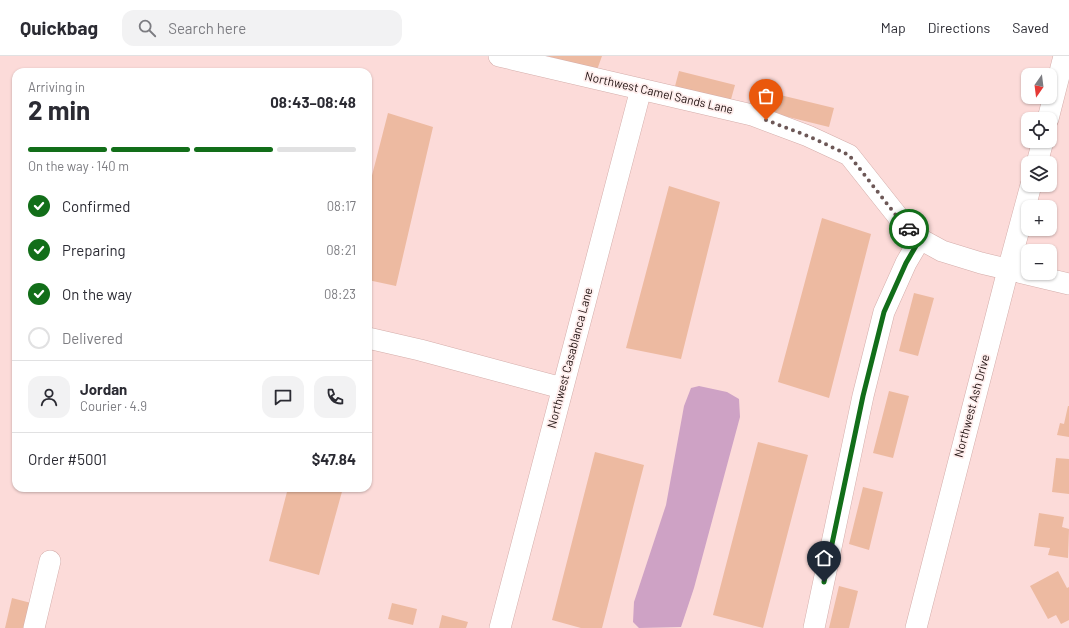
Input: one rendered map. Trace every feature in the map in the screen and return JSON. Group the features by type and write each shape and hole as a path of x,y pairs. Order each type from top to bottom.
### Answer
{"street":[{"name":"Northwest Camel Sands Lane","path":"499,56 752,115 808,136 849,155 902,223 920,239 942,251 1008,270 1069,284"},
{"path":"1050,112 1064,56"},
{"name":"Northwest Casablanca Lane","path":"500,628 641,89"},
{"name":"Northwest Ash Drive","path":"916,628 1029,192"},
{"path":"814,628 863,396 884,312 906,263 920,239"},
{"path":"372,339 420,350 562,388"},
{"path":"34,628 50,561"}],"shaded area":[{"path":"699,386 727,392 739,399 740,417 694,588 681,627 639,628 633,622 634,602 666,505 684,406 691,388"}],"building":[{"path":"547,56 602,56 597,70"},
{"path":"679,71 735,85 730,103 674,90"},
{"path":"776,94 834,108 829,127 772,113"},
{"path":"388,113 433,127 396,286 372,281 372,175"},
{"path":"669,186 720,202 681,359 626,348"},
{"path":"822,218 871,234 829,398 778,382"},
{"path":"914,293 934,298 918,356 899,351"},
{"path":"889,391 909,396 893,458 873,453"},
{"path":"1068,406 1069,437 1057,435 1060,423 1064,424"},
{"path":"758,442 808,455 763,628 713,615"},
{"path":"595,452 644,465 602,628 581,628 552,620"},
{"path":"1056,458 1069,459 1069,494 1052,492"},
{"path":"863,487 883,492 869,550 849,544"},
{"path":"287,492 342,492 319,575 269,561"},
{"path":"1039,513 1064,517 1062,527 1069,529 1068,558 1048,555 1050,548 1034,546"},
{"path":"1058,571 1067,588 1069,587 1069,620 1061,624 1056,615 1048,619 1030,586"},
{"path":"839,586 858,591 849,628 829,628"},
{"path":"12,598 31,603 24,628 5,628"},
{"path":"392,603 417,609 413,625 388,619"},
{"path":"442,615 468,622 466,628 439,628"}],"way so far":[{"path":"766,120 808,136 849,155 902,223 909,229"}],"route":[{"path":"824,582 863,396 884,312 906,263 920,239 909,229"}]}
